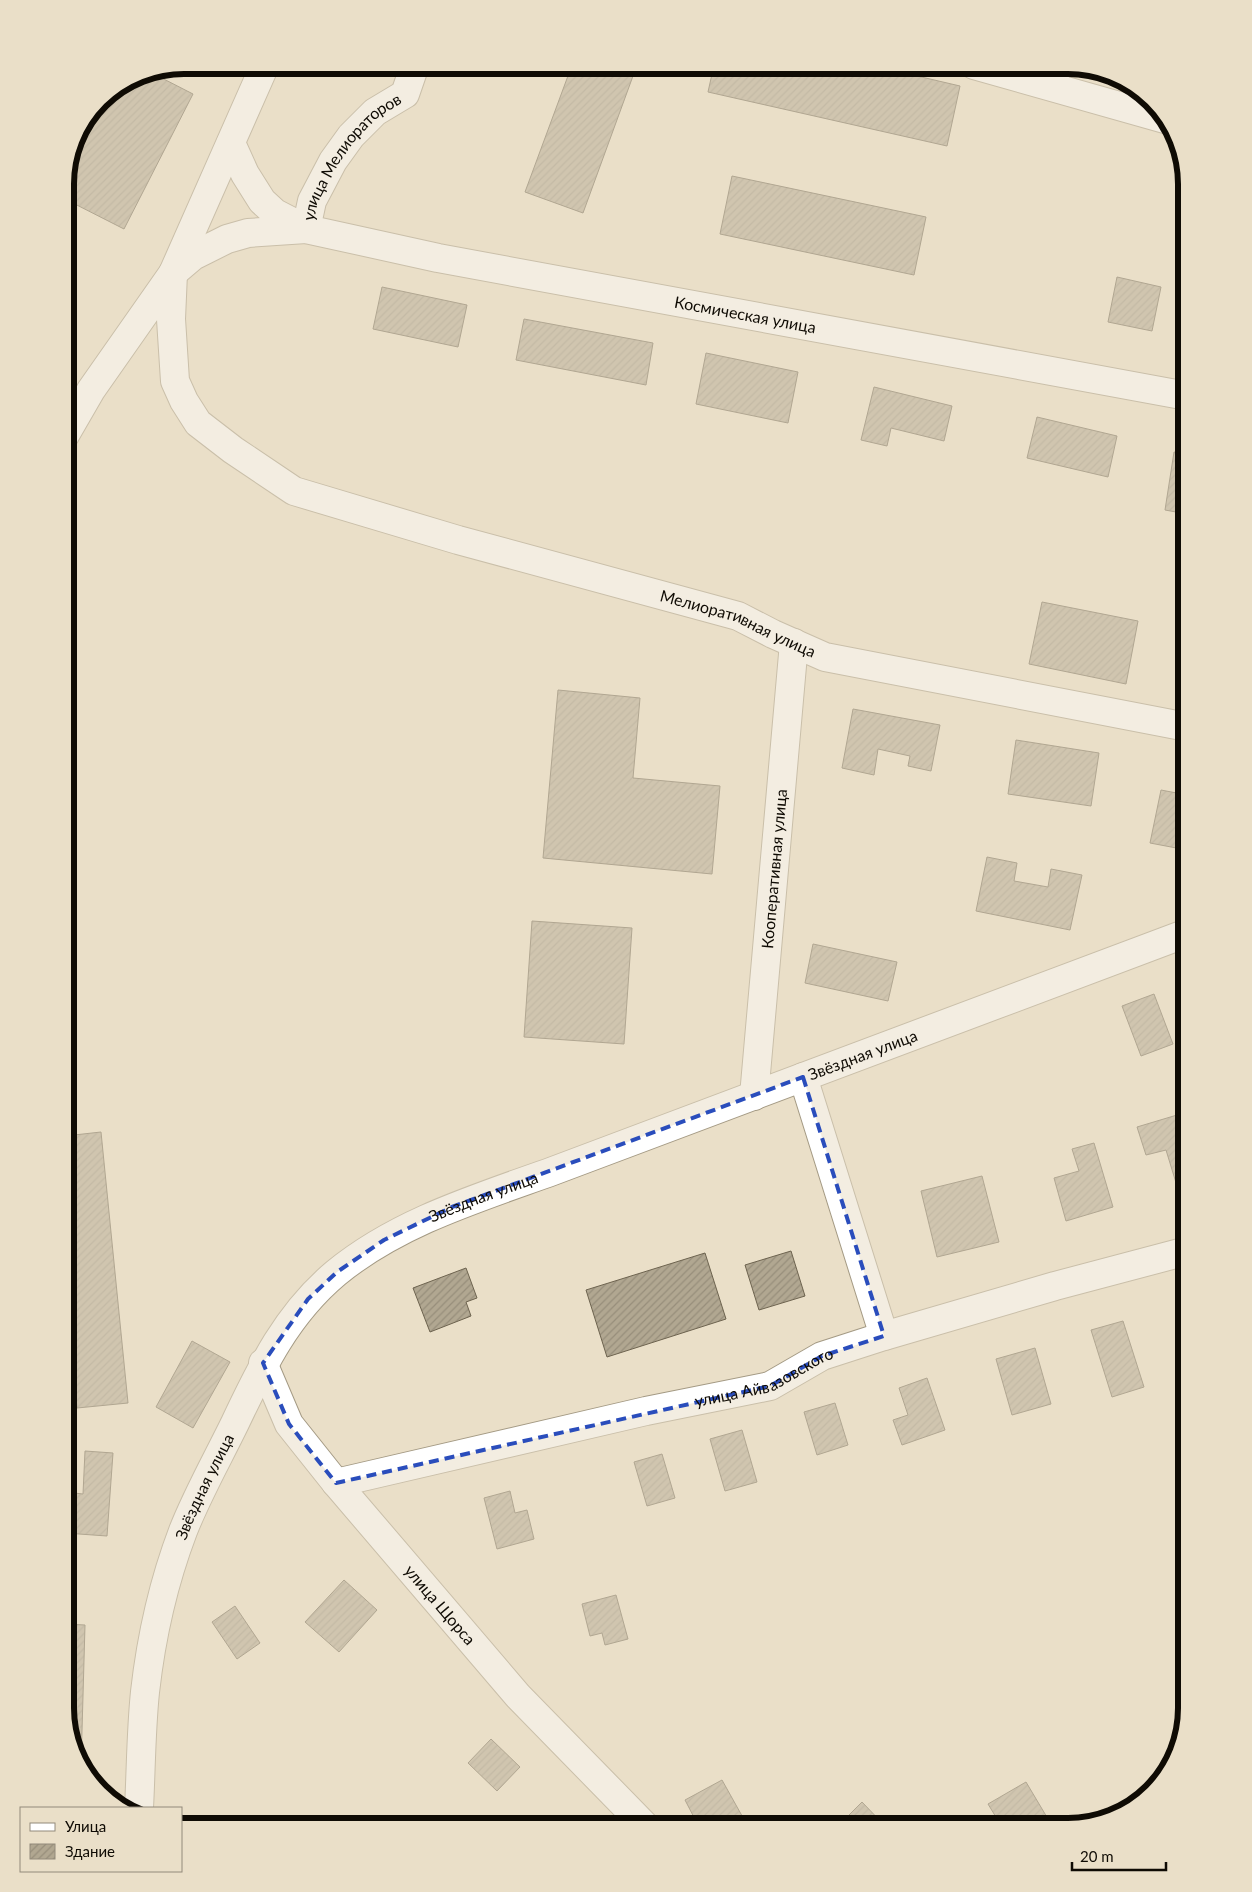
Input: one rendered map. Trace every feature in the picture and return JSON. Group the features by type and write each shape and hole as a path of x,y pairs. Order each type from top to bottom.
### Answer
{"street":[{"path":"74,419 91,390 173,273 261,74"},
{"name":"улица Мелиораторов","path":"306,229 312,201 333,161 351,136 375,112 406,94 412,74"},
{"path":"1006,74 1154,116"},
{"path":"231,143 245,174 262,201 275,213 306,229"},
{"path":"173,273 193,256 227,239 248,233 306,229"},
{"name":"Космическая улица","path":"306,229 448,260 1178,394"},
{"name":"Мелиоративная улица","path":"173,273 171,319 175,380 184,401 198,423 233,450 294,491 458,540 738,616 825,656 1178,725"},
{"name":"Кооперативная улица","path":"754,1096 794,643"},
{"name":"Звёздная улица","path":"139,1807 145,1692 159,1609 183,1531 263,1363 282,1333 308,1299 337,1272 384,1240 452,1207 1178,936"},
{"path":"803,1077 884,1336"},
{"name":"улица Айвазовского","path":"336,1483 646,1411 770,1386 822,1356 884,1336 1178,1252"},
{"name":"улица Щорса","path":"263,1363 289,1424 336,1483 518,1696 637,1818"}],"highlighted area":[{"path":"803,1077 884,1336 822,1356 770,1386 336,1483 289,1424 263,1363 308,1299 337,1272 384,1240 452,1207"}],"building":[{"path":"569,74 634,74 583,213 525,192"},
{"path":"712,74 909,74 960,86 947,146 708,92"},
{"path":"160,77 193,94 124,229 74,204 74,177 78,156 82,142 92,123 111,101 135,85"},
{"path":"732,176 926,217 914,275 720,234"},
{"path":"1117,277 1161,287 1152,331 1108,322"},
{"path":"382,287 467,305 458,347 373,329"},
{"path":"524,319 653,343 646,385 516,360"},
{"path":"706,353 798,372 788,423 696,404"},
{"path":"874,387 952,406 944,441 891,428 887,446 861,440"},
{"path":"1037,417 1117,436 1108,477 1027,458"},
{"path":"1174,452 1178,453 1178,512 1165,510"},
{"path":"1042,602 1138,621 1126,684 1029,664"},
{"path":"558,690 640,698 633,778 720,786 712,874 543,858"},
{"path":"853,709 940,725 931,771 908,766 910,756 878,749 874,775 842,768"},
{"path":"1016,740 1099,753 1091,806 1008,794"},
{"path":"1161,790 1178,793 1178,848 1150,843"},
{"path":"987,857 1017,863 1014,881 1048,887 1051,869 1082,875 1070,930 976,911"},
{"path":"532,921 632,928 624,1044 524,1037"},
{"path":"813,944 897,962 888,1001 805,983"},
{"path":"1154,994 1173,1044 1141,1056 1122,1006"},
{"path":"1178,1115 1178,1186 1166,1150 1146,1155 1137,1127"},
{"path":"101,1132 128,1403 77,1408 74,1376 74,1135"},
{"path":"1094,1143 1113,1207 1066,1221 1054,1178 1079,1171 1072,1149"},
{"path":"982,1176 999,1242 937,1257 921,1191"},
{"path":"791,1251 805,1296 759,1310 745,1265"},
{"path":"705,1253 726,1319 607,1357 586,1290"},
{"path":"466,1268 477,1298 466,1302 471,1316 430,1332 413,1288"},
{"path":"1123,1321 1144,1387 1112,1397 1091,1330"},
{"path":"192,1341 230,1362 193,1428 156,1407"},
{"path":"1035,1348 1051,1404 1012,1415 996,1359"},
{"path":"927,1378 945,1430 902,1445 893,1420 908,1415 899,1388"},
{"path":"835,1403 848,1445 817,1455 804,1412"},
{"path":"742,1430 757,1482 725,1491 710,1439"},
{"path":"85,1451 113,1453 107,1536 74,1534 74,1493 83,1494"},
{"path":"662,1454 675,1498 647,1506 634,1462"},
{"path":"510,1491 515,1513 527,1510 534,1539 497,1549 484,1498"},
{"path":"344,1580 377,1610 339,1652 305,1622"},
{"path":"616,1595 628,1639 605,1645 602,1633 590,1636 582,1604"},
{"path":"235,1606 260,1643 237,1659 212,1622"},
{"path":"74,1624 85,1625 82,1748 75,1722 74,1708"},
{"path":"491,1739 520,1767 497,1791 468,1763"},
{"path":"722,1780 743,1818 694,1818 685,1800"},
{"path":"1026,1782 1047,1818 997,1818 988,1804"},
{"path":"862,1802 877,1818 846,1818"}]}
